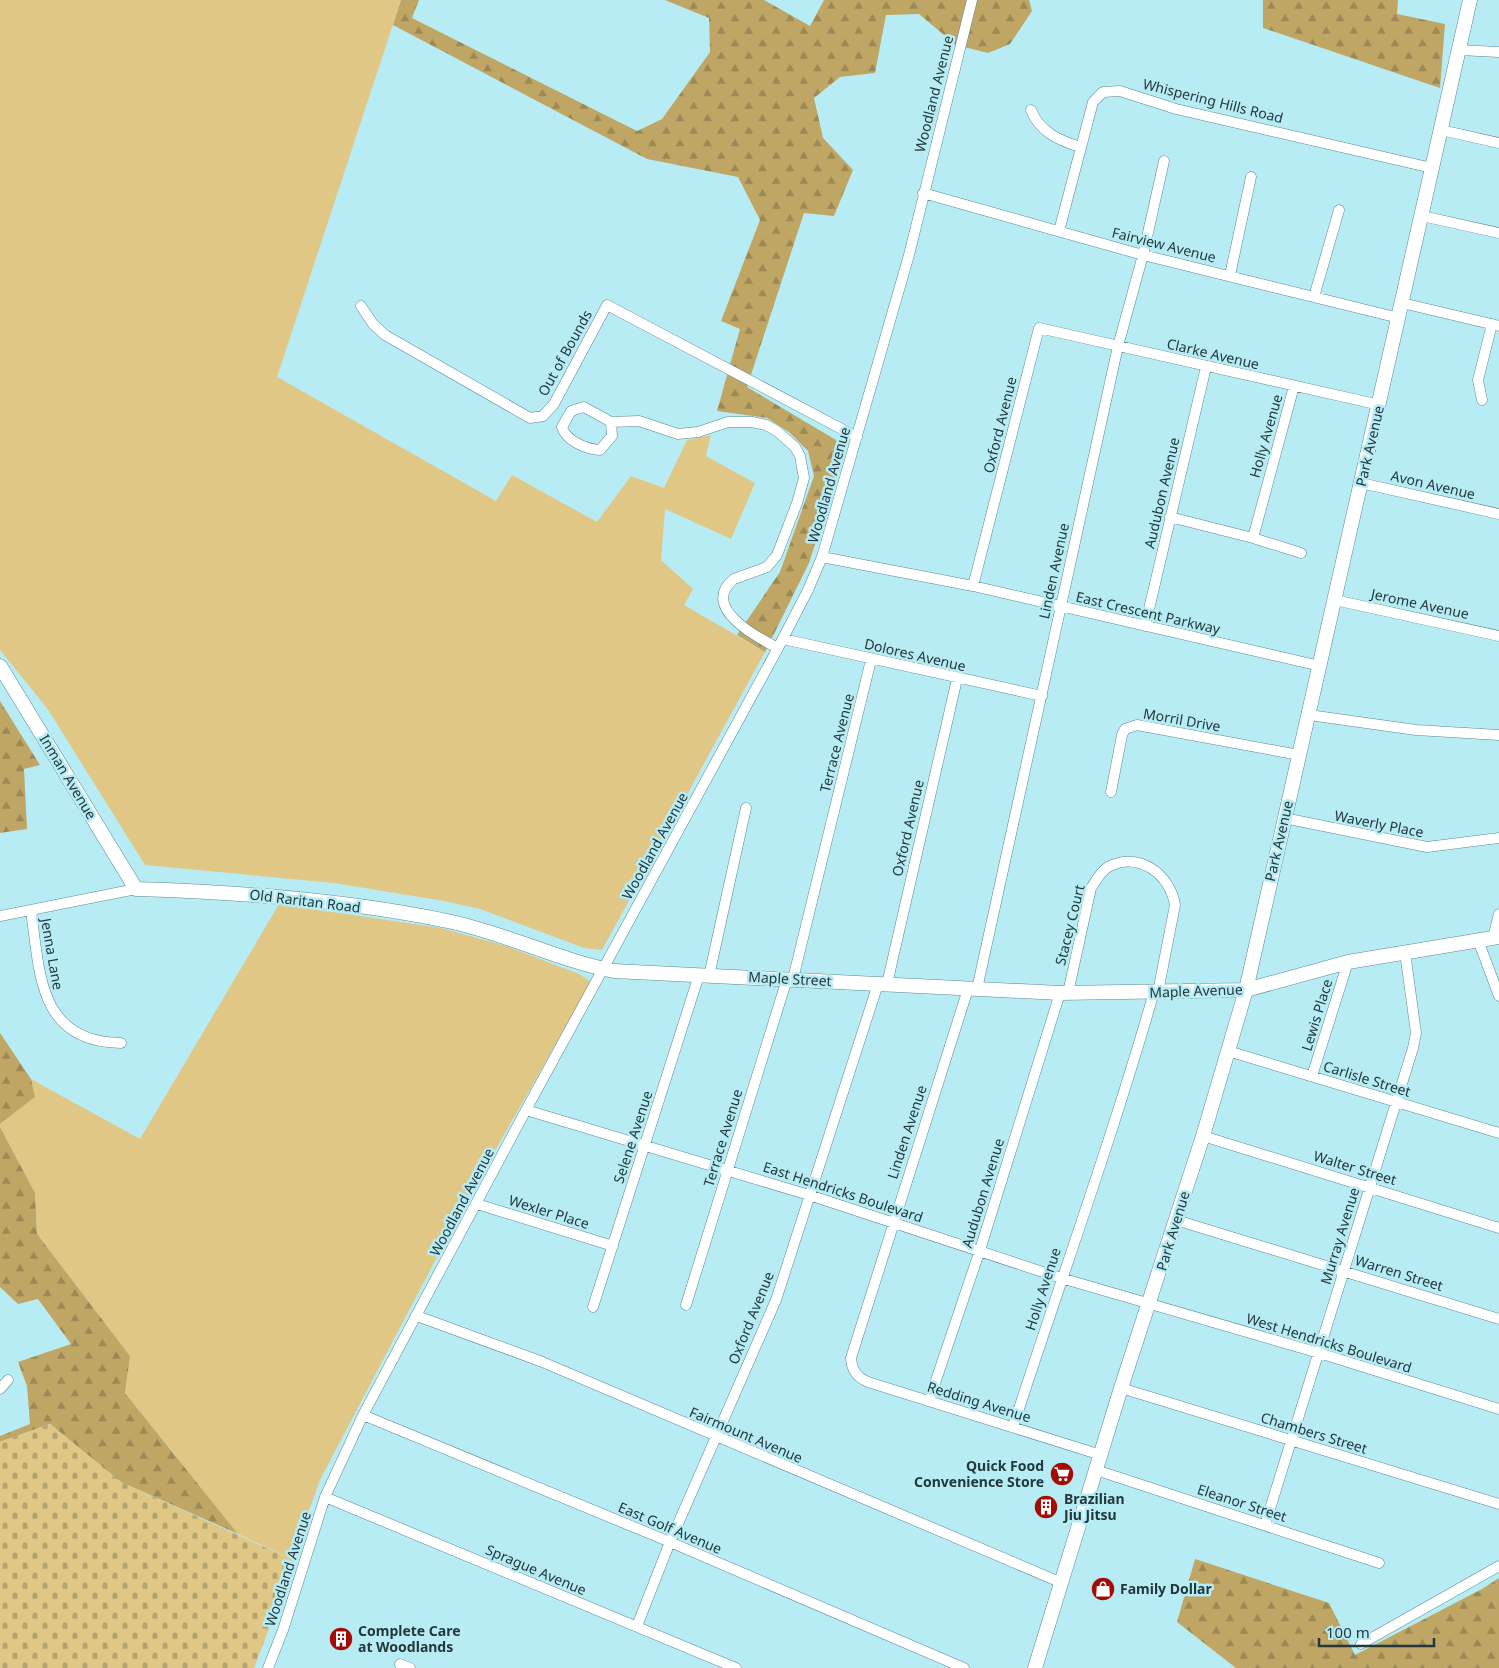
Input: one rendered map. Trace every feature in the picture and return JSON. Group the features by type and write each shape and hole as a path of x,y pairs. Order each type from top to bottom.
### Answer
{"main road":[{"name":"Park Avenue","path":"1036,1668 1121,1388 1150,1304 1203,1136 1246,990 1380,405 1470,0"},
{"name":"Inman Avenue","path":"0,666 136,889"},
{"name":"Old Raritan Road","path":"136,889 267,895 451,922 484,930 576,963 604,969"},
{"name":"Maple Avenue","path":"972,989 1064,993 1246,990 1348,962 1496,937"},
{"name":"Maple Street","path":"604,969 632,973 972,989"}],"street":[{"name":"Woodland Avenue","path":"268,1668 283,1630 325,1497 363,1415 526,1110 780,643 808,590 822,557 909,255 972,0"},
{"path":"1459,50 1499,52"},
{"name":"Whispering Hills Road","path":"1060,231 1092,102 1100,93 1112,90 1176,109 1432,168"},
{"path":"1031,110 1035,120 1049,134 1080,147"},
{"path":"1441,130 1499,142"},
{"name":"Linden Avenue","path":"853,1370 851,1358 893,1222 972,989 1042,696 1060,606 1118,346 1143,255 1164,160"},
{"path":"1230,275 1251,177"},
{"name":"Fairview Avenue","path":"923,193 1143,255 1399,318"},
{"path":"1314,297 1340,210"},
{"path":"1422,216 1499,233"},
{"path":"1402,303 1495,325 1478,380 1482,400"},
{"name":"Out of Bounds","path":"361,306 373,324 385,335 530,418 543,416 554,404 608,305 857,437"},
{"name":"Clarke Avenue","path":"1040,328 1380,405"},
{"name":"Oxford Avenue","path":"973,586 1040,328"},
{"name":"Audubon Avenue","path":"1145,626 1206,367"},
{"name":"Holly Avenue","path":"1253,538 1294,386"},
{"path":"579,407 592,410 611,422 612,436 600,450 590,450 566,436 562,427 568,414 579,407"},
{"name":"Dolores Avenue","path":"611,422 639,421 678,434 688,435 728,422 746,421 766,425 795,447 800,456 804,478 778,555 767,567 734,579 724,594 726,607 736,622 755,637 1042,696"},
{"name":"Avon Avenue","path":"1362,483 1499,514"},
{"path":"1170,517 1253,538 1301,553"},
{"name":"East Crescent Parkway","path":"822,557 973,586 1320,666"},
{"name":"Jerome Avenue","path":"1335,600 1499,636"},
{"name":"Terrace Avenue","path":"686,1305 790,979 872,660"},
{"name":"Oxford Avenue","path":"637,1626 670,1542 776,1300 809,1195 882,984 957,679"},
{"path":"1309,715 1416,730 1499,735"},
{"name":"Morril Drive","path":"1111,792 1122,735 1130,726 1137,725 1299,755"},
{"name":"Selene Avenue","path":"593,1307 644,1147 704,975 746,808"},
{"name":"Waverly Place","path":"1284,818 1426,848 1499,838"},
{"name":"Stacey Court","path":"1064,993 1091,888 1099,876 1108,868 1130,863 1142,864 1163,876 1173,892 1175,905 1156,992"},
{"name":"Old Raritan Road","path":"0,916 31,912 136,889"},
{"name":"Jenna Lane","path":"31,912 43,991 53,1010 65,1024 87,1038 103,1043 120,1043"},
{"path":"1496,937 1499,914"},
{"path":"1478,940 1499,996"},
{"name":"Murray Avenue","path":"1265,1525 1416,1032 1405,952"},
{"name":"Lewis Place","path":"1312,1076 1348,962"},
{"name":"Holly Avenue","path":"1013,1427 1156,992"},
{"name":"Audubon Avenue","path":"929,1401 1064,993"},
{"name":"Carlisle Street","path":"1228,1051 1499,1133"},
{"name":"East Hendricks Boulevard","path":"526,1110 809,1195 1061,1278 1150,1304"},
{"name":"Walter Street","path":"1203,1136 1370,1186 1499,1228"},
{"name":"Wexler Place","path":"477,1204 613,1246"},
{"name":"Warren Street","path":"1176,1220 1499,1319"},
{"name":"West Hendricks Boulevard","path":"1150,1304 1319,1353 1499,1409"},
{"name":"Fairmount Avenue","path":"417,1316 540,1361 716,1438 1062,1583"},
{"name":"Redding Avenue","path":"853,1370 858,1376 868,1382 1101,1455"},
{"path":"0,1389 8,1380"},
{"name":"Chambers Street","path":"1121,1388 1499,1504"},
{"name":"East Golf Avenue","path":"363,1415 670,1542 964,1668"},
{"name":"Eleanor Street","path":"1096,1470 1380,1562"},
{"name":"Sprague Avenue","path":"325,1497 736,1668"},
{"path":"1361,1644 1499,1566"}],"green space":[{"path":"0,0 401,0 277,377 496,501 512,475 597,522 631,476 664,488 687,440 711,435 706,456 755,483 731,539 665,509 661,560 693,589 684,605 765,652 602,950 584,948 480,909 444,901 334,883 145,865 47,708 0,650"},
{"path":"401,0 419,0 412,18 637,131 662,119 710,52 709,18 665,0 764,0 810,26 824,0 1029,0 1032,11 1010,44 988,53 956,45 919,14 886,15 875,73 840,77 814,98 823,138 853,170 834,216 804,213 747,387 846,446 809,563 765,652 737,635 780,572 814,476 808,451 789,432 767,418 717,411 740,329 721,321 760,220 738,177 647,159 393,25"},
{"path":"1263,0 1398,0 1397,14 1445,24 1440,88 1263,28"},
{"path":"0,701 40,765 24,769 27,829 0,833"},
{"path":"279,904 441,928 506,946 579,974 591,982 468,1198 320,1480 300,1536 295,1561 238,1534 125,1393 130,1356 37,1234 35,1193 0,1127 0,1124 35,1097 31,1079 140,1139"},
{"path":"0,1033 31,1079 35,1097 0,1124"},
{"path":"0,1127 35,1193 37,1234 130,1356 125,1393 238,1534 121,1482 50,1424 0,1442 0,1436 30,1424 27,1386 18,1362 71,1344 38,1299 18,1304 0,1287"},
{"path":"50,1424 121,1482 295,1561 254,1668 0,1668 0,1442"},
{"path":"1195,1559 1329,1603 1355,1655 1482,1589 1499,1578 1499,1668 1236,1668 1177,1622"}],"place":[{"name":"Quick Food Convenience Store","path":"1062,1474"},
{"name":"Brazilian Jiu Jitsu","path":"1046,1507"},
{"name":"Family Dollar","path":"1103,1589"},
{"name":"Complete Care at Woodlands","path":"341,1639"}]}
